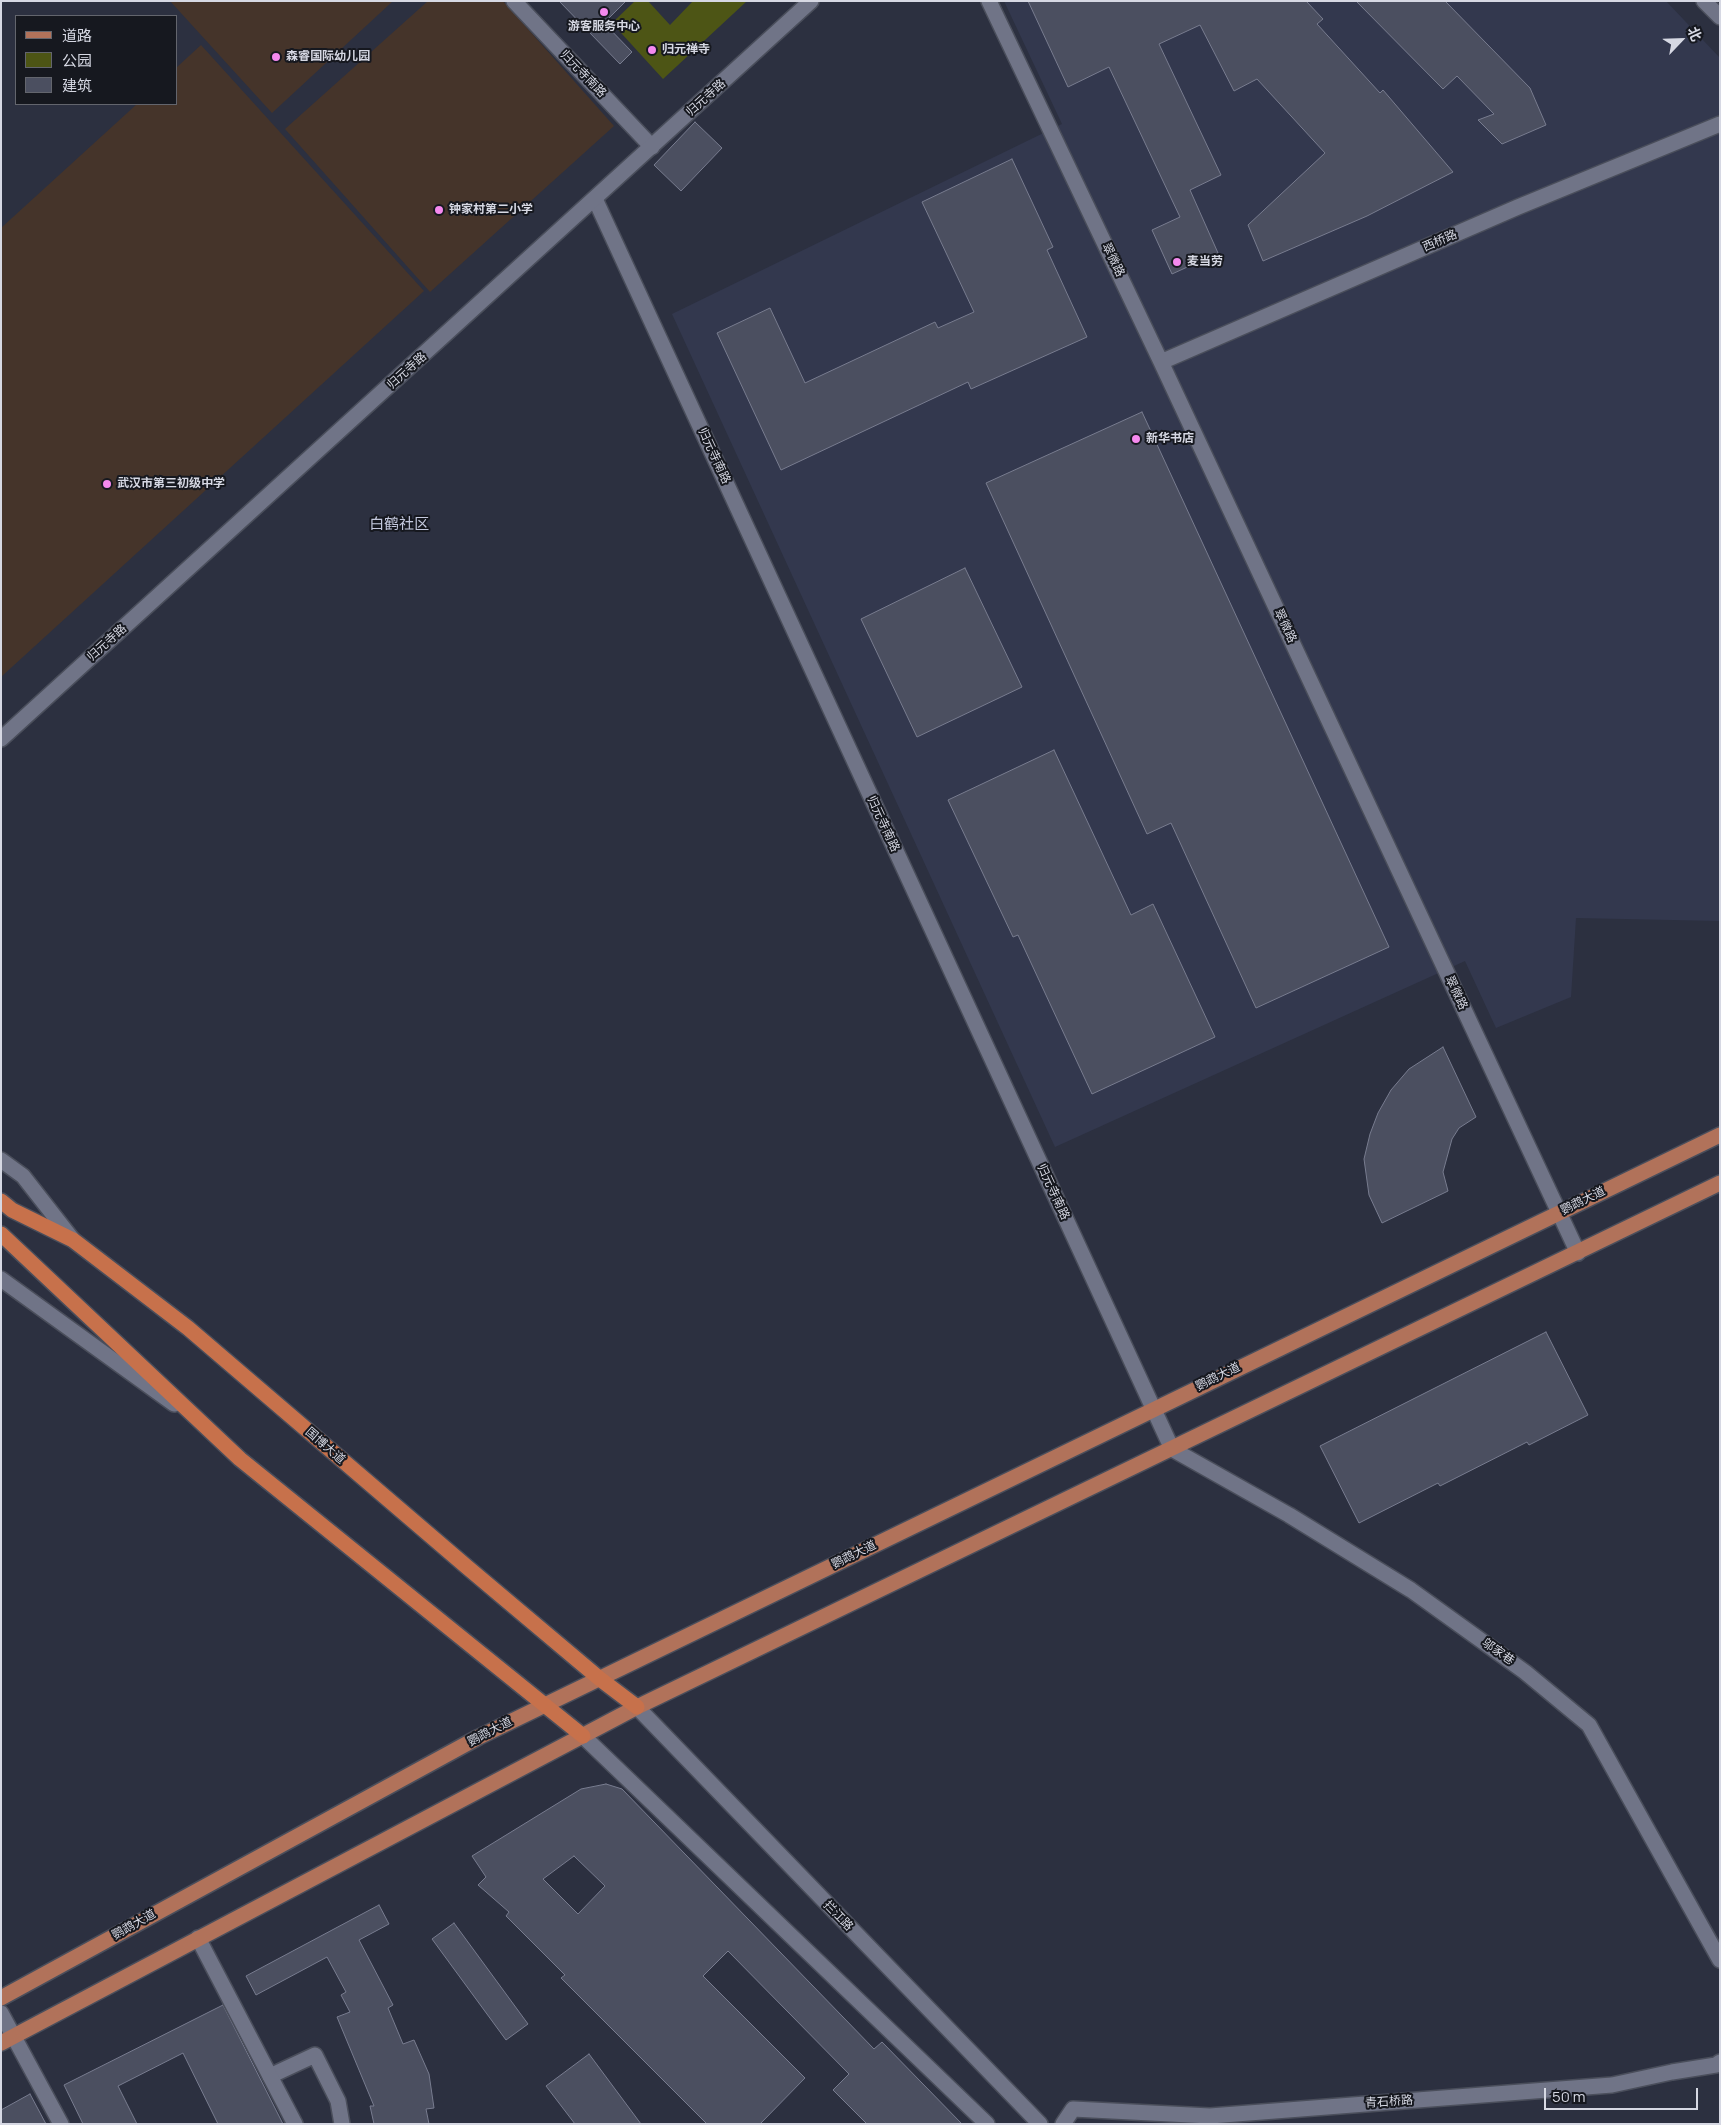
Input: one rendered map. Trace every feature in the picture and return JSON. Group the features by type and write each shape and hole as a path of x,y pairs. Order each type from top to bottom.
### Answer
{"highway":[{"name":"国博大道","path":"7,1206 73,1240 188,1328 600,1679 637,1707"},
{"path":"1,1234 240,1459 583,1736"}],"main road":[{"name":"鹦鹉大道","path":"1,1998 479,1737 1720,1135"},
{"path":"7,2040 637,1707 1720,1183"}],"street":[{"name":"归元寺南路","path":"514,1 652,147"},
{"name":"归元寺路","path":"1,739 811,1"},
{"name":"翠微路","path":"988,1 1161,362 1578,1253"},
{"path":"1704,1 1720,17"},
{"name":"西桥路","path":"1161,362 1518,207 1720,124"},
{"name":"归元寺南路","path":"595,199 1172,1449"},
{"path":"1,1160 23,1176 73,1240"},
{"path":"1,1279 204,1426"},
{"name":"邬家巷","path":"1172,1449 1290,1515 1411,1590 1525,1672 1589,1725 1720,1960"},
{"name":"拦江路","path":"637,1707 1040,2124"},
{"path":"583,1736 987,2124"},
{"path":"198,1938 295,2124"},
{"path":"1,2013 7,2040 61,2124"},
{"path":"270,2076 315,2055 338,2101 342,2124"},
{"name":"青石桥路","path":"1063,2124 1073,2109 1210,2116 1612,2085 1720,2062"}],"shaded area":[{"name":"森睿国际幼儿园","path":"170,1 393,1 272,113"},
{"name":"钟家村第二小学","path":"428,1 503,1 614,126 430,292 285,129"},
{"path":"1004,1 1666,1 1720,58 1720,921 1576,918 1571,997 1496,1028 1465,961 1055,1147 672,314 1062,124"},
{"name":"武汉市第三初级中学","path":"201,45 424,291 1,677 1,228 136,105 178,105 178,66"}],"green space":[{"path":"635,1 648,1 670,25 693,1 747,1 663,79 612,23"}],"building":[{"path":"559,1 626,1 604,23 632,52 620,64"},
{"path":"1028,1 1306,1 1323,19 1317,24 1380,93 1383,90 1453,172 1367,216 1263,261 1248,225 1325,153 1257,79 1234,91 1200,25 1159,44 1221,175 1190,190 1218,253 1172,274 1152,230 1180,217 1109,67 1068,87"},
{"path":"1356,1 1445,1 1530,88 1546,125 1502,144 1478,120 1494,114 1457,76 1443,89"},
{"path":"695,122 722,148 681,191 654,165"},
{"path":"1012,159 1053,247 1047,250 1087,337 971,389 968,382 781,470 717,333 770,308 805,383 935,322 938,328 974,312 922,202"},
{"path":"1142,412 1389,947 1256,1008 1171,823 1147,834 986,483"},
{"path":"965,568 1022,687 917,737 861,619"},
{"path":"1054,750 1131,915 1153,904 1215,1037 1092,1094 1018,935 1013,937 948,800"},
{"path":"1443,1047 1476,1117 1459,1128 1452,1139 1443,1172 1448,1191 1382,1223 1369,1195 1364,1159 1370,1134 1378,1113 1391,1090 1409,1069"},
{"path":"1546,1332 1588,1415 1529,1445 1527,1442 1440,1486 1438,1483 1359,1523 1320,1446"},
{"path":"606,1784 622,1789 874,2049 882,2042 962,2124 867,2124 833,2090 849,2074 728,1951 703,1976 805,2078 760,2124 707,2124 561,1978 565,1975 506,1916 509,1912 478,1885 486,1877 472,1856 581,1789","holes":["574,1856 605,1886 578,1914 543,1879"]},
{"path":"379,1905 389,1924 359,1940 393,2005 388,2008 403,2044 414,2040 429,2074 434,2108 426,2109 429,2124 374,2124 370,2106 374,2106 337,2017 350,2012 341,1995 346,1992 327,1957 256,1995 246,1976"},
{"path":"454,1923 528,2024 506,2040 432,1939"},
{"path":"223,2005 283,2124 218,2124 183,2053 118,2086 137,2124 83,2124 64,2085"},
{"path":"589,2054 641,2124 575,2124 546,2086"},
{"path":"30,2094 46,2124 1,2124 1,2110"}],"place":[{"name":"游客服务中心","path":"604,12"},
{"name":"归元禅寺","path":"652,50"},
{"name":"森睿国际幼儿园","path":"276,57"},
{"name":"钟家村第二小学","path":"439,210"},
{"name":"麦当劳","path":"1177,262"},
{"name":"新华书店","path":"1136,439"},
{"name":"武汉市第三初级中学","path":"107,484"}],"district":[{"name":"白鹤社区","path":"399,525"}]}
